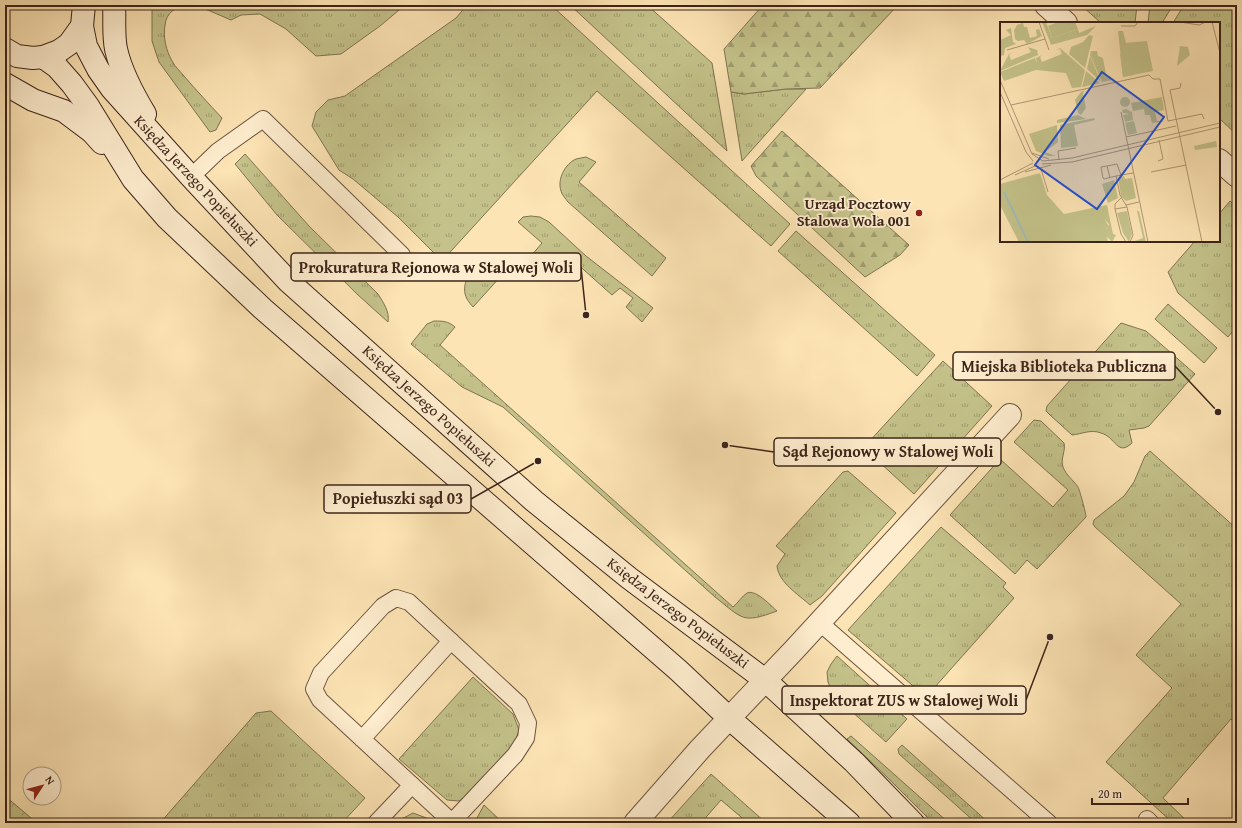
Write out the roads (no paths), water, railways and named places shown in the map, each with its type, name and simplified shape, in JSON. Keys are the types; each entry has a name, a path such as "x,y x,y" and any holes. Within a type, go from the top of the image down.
{"street":[{"path":"5,49 17,56 33,58 43,57 59,51 69,44 82,26 84,5"},
{"path":"114,5 114,32 116,48 122,70 160,143"},
{"path":"1046,5 1065,22"},
{"name":"Księdza Jerzego Popiełuszki","path":"82,26 86,46 98,69 112,89 191,177 288,280 534,501 629,578 765,680 854,762 913,823"},
{"path":"43,57 57,67 72,84 88,106 133,179"},
{"path":"5,84 33,100 64,111 92,132 167,218 263,309 678,670 729,718 849,823"},
{"path":"1220,161 1237,176"},
{"path":"635,823 700,749 1010,415"}],"lane":[{"path":"191,177 218,151 263,119 402,255"},
{"path":"396,598 409,602 451,641 519,704 528,723 526,738 515,755 453,822 320,700 314,689 321,673 383,606 396,598"},
{"path":"819,622 1048,823"},
{"path":"362,739 451,641"},
{"path":"376,823 412,785"}],"place":[{"name":"Urząd Pocztowy Stalowa Wola 001","path":"919,213"},
{"name":"Prokuratura Rejonowa w Stalowej Woli","path":"586,315"},
{"name":"Miejska Biblioteka Publiczna","path":"1218,412"},
{"name":"Sąd Rejonowy w Stalowej Woli","path":"725,445"},
{"name":"Popiełuszki sąd 03","path":"538,461"},
{"name":"Inspektorat ZUS w Stalowej Woli","path":"1050,637"}]}
